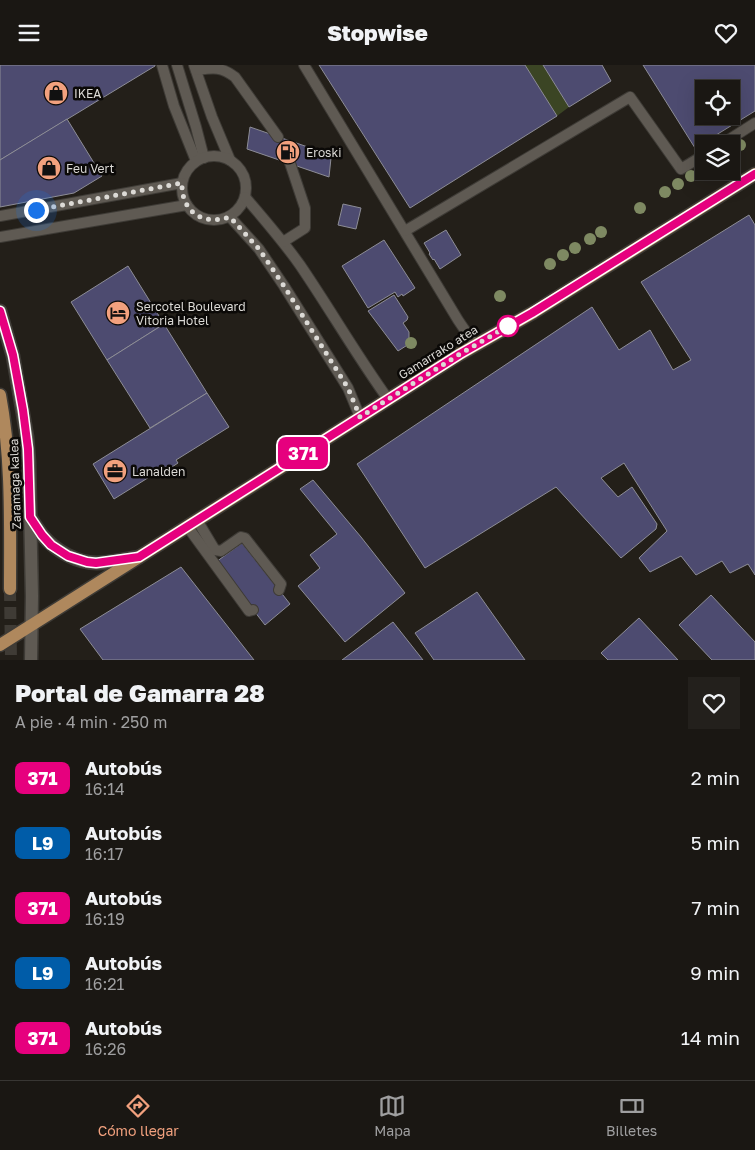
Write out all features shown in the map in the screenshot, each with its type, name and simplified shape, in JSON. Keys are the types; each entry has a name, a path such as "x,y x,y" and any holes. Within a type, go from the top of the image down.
{"main road":[{"name":"Gamarrako atea","path":"0,645 388,399 475,345 532,313 755,174"},
{"name":"Zaramaga kalea","path":"0,395 8,454 10,589"}],"street":[{"name":"Zaramaga kalea","path":"0,311 13,355 27,437 32,596 31,660"},
{"name":"Gamarrako atea","path":"30,517 51,545 68,556 96,563 139,557"}],"lane":[{"path":"162,65 174,106 200,160"},
{"path":"177,65 196,127 200,160"},
{"path":"304,65 475,345"},
{"path":"230,160 212,117 195,68 215,67 235,77 278,137"},
{"path":"404,231 630,97 681,169 695,160"},
{"path":"736,135 755,123"},
{"path":"217,156 230,160 244,176 246,186 242,205 230,217 220,220 201,218 193,213 187,205 182,191 182,183 189,167 200,160 217,156"},
{"path":"282,242 305,228 305,209 290,163"},
{"path":"0,216 182,183"},
{"path":"245,197 300,265 388,399"},
{"path":"0,237 187,205"},
{"path":"230,217 259,249 284,286 348,388 360,417"},
{"path":"192,523 215,550 221,551 241,537 245,538 280,584 279,590"},
{"path":"192,523 249,611 253,610"}],"green space":[{"path":"525,65 543,65 569,107 557,116"}],"building":[{"name":"IKEA","path":"0,65 155,65 155,66 0,160"},
{"path":"319,65 525,65 557,116 410,208"},
{"path":"543,65 602,65 611,81 569,107"},
{"path":"643,65 755,65 755,111 740,120 740,80 695,80 695,125 732,125 716,135 695,135 695,148"},
{"name":"Feu Vert","path":"67,119 102,176 74,193 0,207 0,160"},
{"name":"Eroski","path":"250,127 328,154 331,158 329,177 247,149"},
{"path":"343,204 361,208 356,229 338,225"},
{"path":"749,215 755,225 755,575 748,564 730,573 722,561 696,575 681,556 650,572 639,558 667,531 624,463 601,478 618,497 632,487 657,524 656,529 621,558 556,487 425,568 357,464 592,307 619,350 650,330 673,370 691,360 641,282"},
{"path":"446,230 461,255 440,269 429,254 424,243"},
{"path":"384,240 415,288 398,297 395,292 368,308 342,266"},
{"name":"Sercotel Boulevard Vitoria Hotel","path":"128,266 164,324 107,360 71,302"},
{"path":"394,295 408,317 403,323 409,332 409,344 398,351 368,311"},
{"path":"164,324 207,393 150,428 107,360"},
{"path":"207,393 229,427 176,460 178,463 169,469 167,466 114,499 93,464"},
{"path":"313,480 405,593 345,642 298,586 320,568 310,555 337,534 300,489"},
{"path":"242,543 290,604 265,625 216,562"},
{"path":"181,567 254,660 103,660 80,629"},
{"path":"477,592 525,660 434,660 415,633"},
{"path":"711,595 755,642 755,660 712,660 679,625"},
{"path":"639,618 678,660 608,660 601,653"},
{"path":"393,622 423,660 342,660"}],"tunnel":[{"path":"10,589 11,660"}],"bus line":[{"name":"371","path":"0,311 13,355 27,437 30,517 51,545 68,556 96,563 139,557 460,354 532,313 755,174"}],"place":[{"name":"IKEA","path":"56,93"},
{"name":"Eroski","path":"288,152"},
{"name":"Feu Vert","path":"49,168"},
{"name":"Sercotel Boulevard Vitoria Hotel","path":"118,313"},
{"name":"Lanalden","path":"115,471"}],"route":[{"path":"36,210 182,183 184,199 193,213 201,218 211,220 230,217 259,249 348,388 360,417 508,326"}]}
